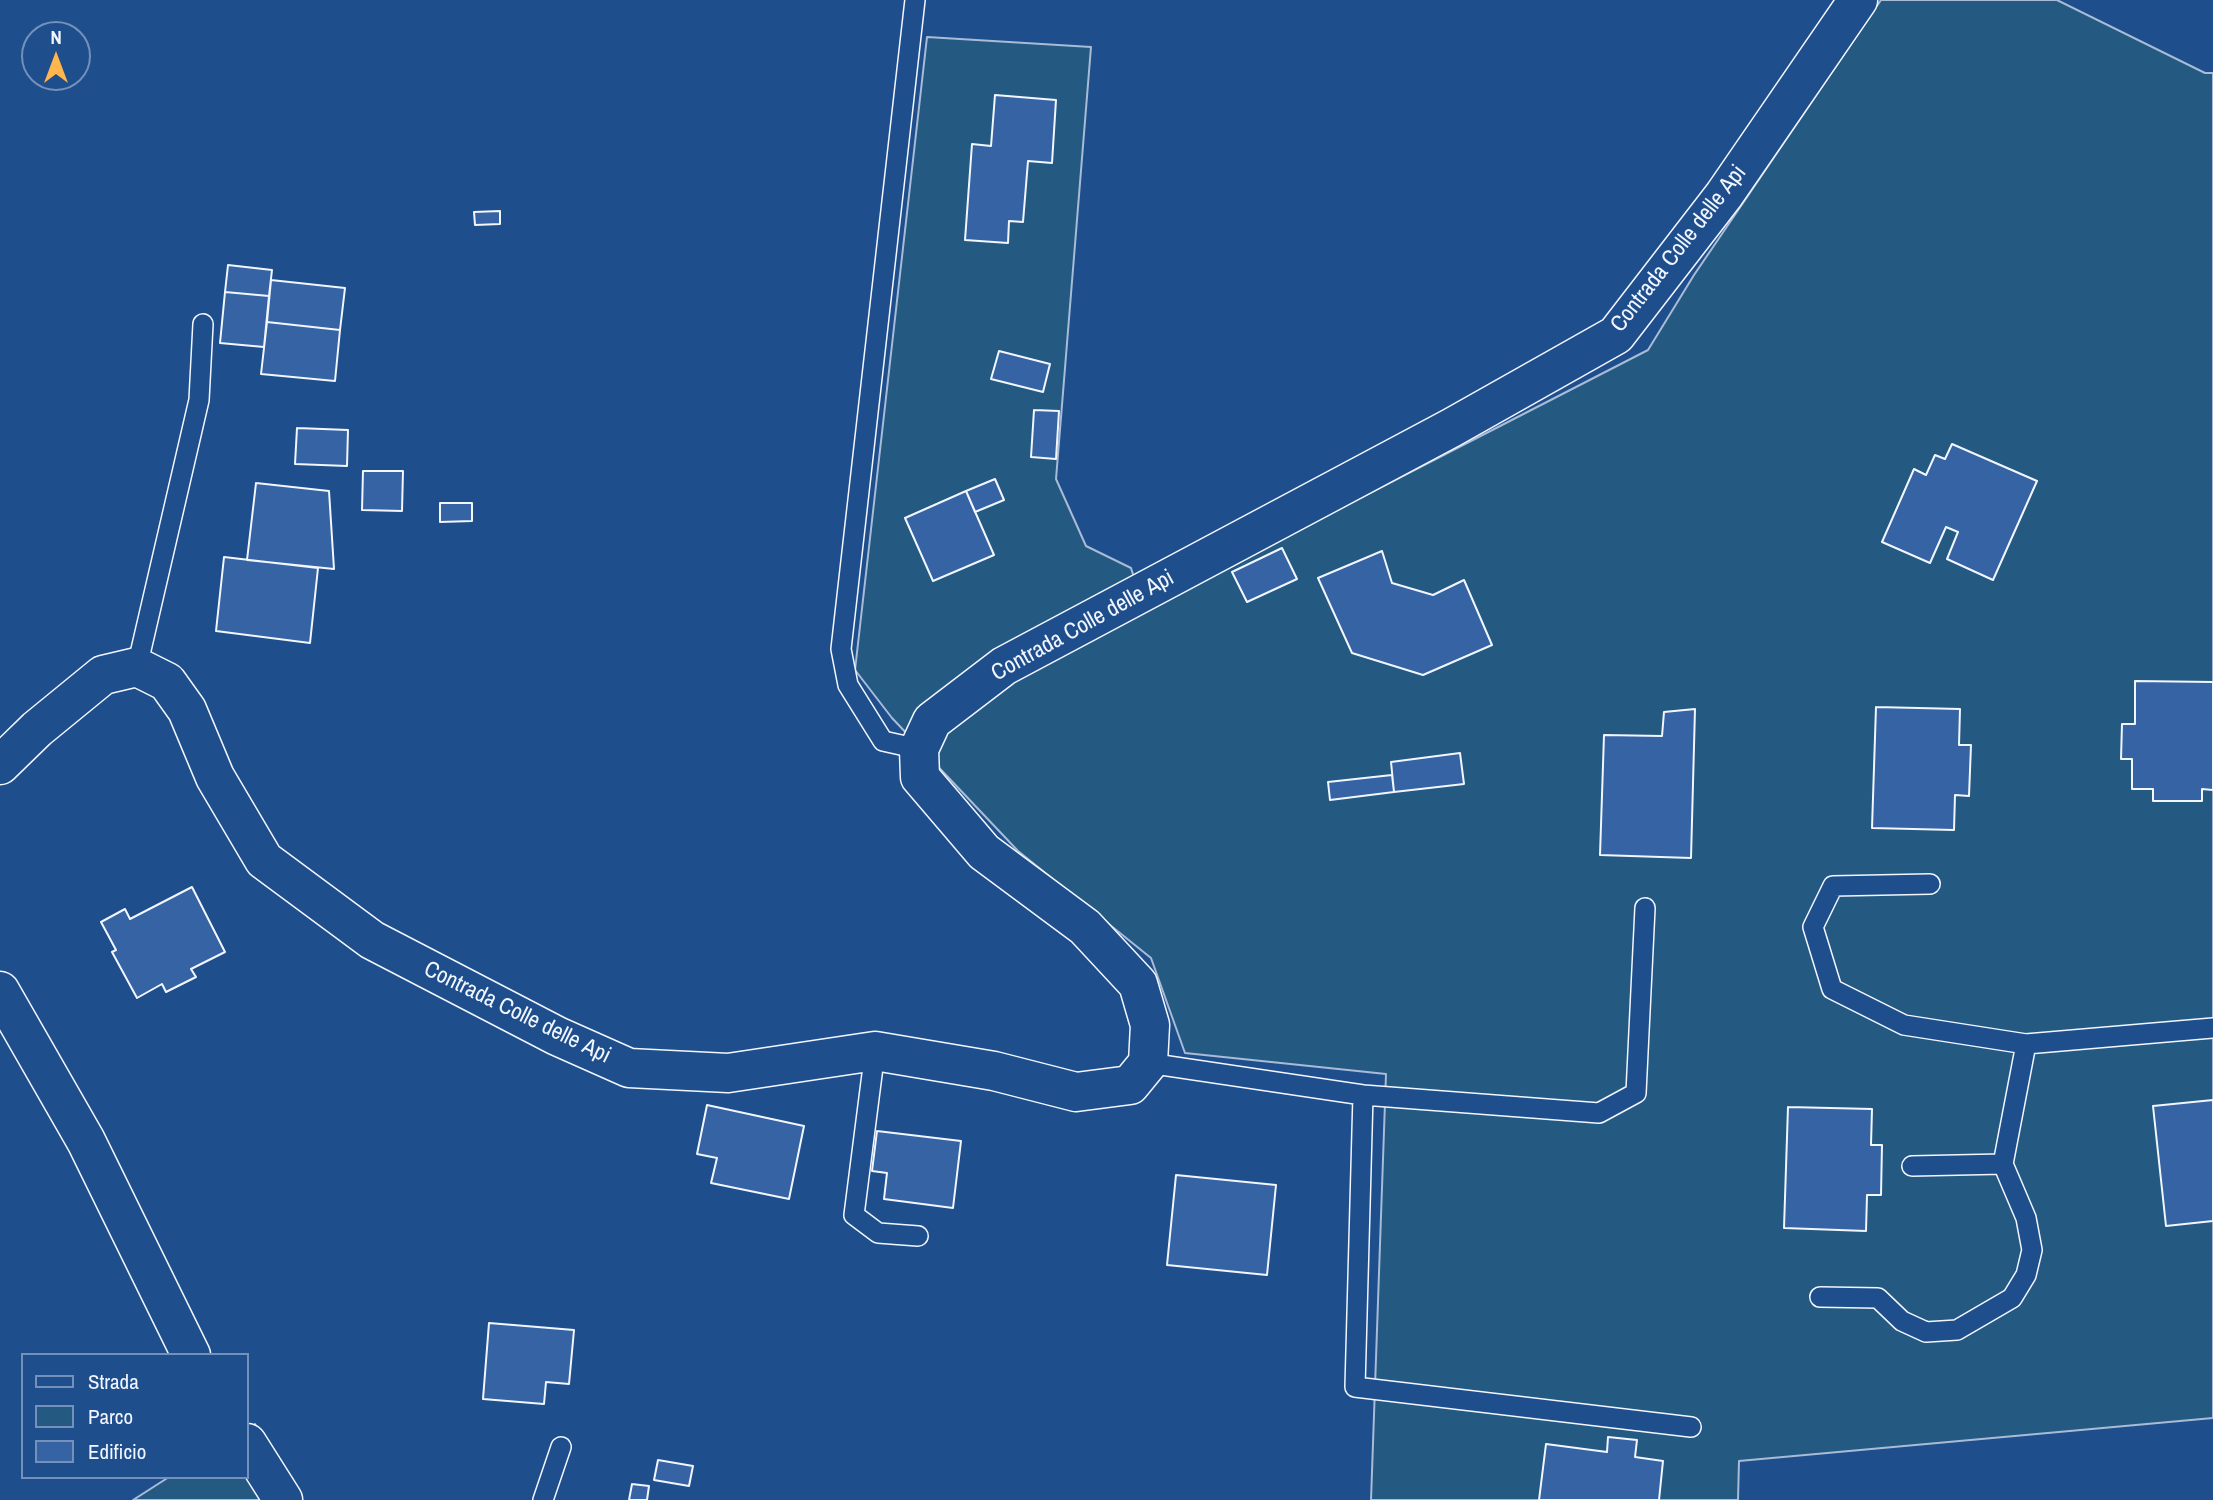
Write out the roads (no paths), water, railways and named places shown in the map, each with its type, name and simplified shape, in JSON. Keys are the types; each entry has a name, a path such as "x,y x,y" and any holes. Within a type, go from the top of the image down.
{"street":[{"name":"Contrada Colle delle Api","path":"919,749 932,721 1004,666 1451,428 1616,335 1724,194 1858,0"},
{"name":"Contrada Colle delle Api","path":"137,667 167,682 187,710 215,777 264,860 372,940 557,1036 629,1068 728,1073 875,1051 994,1070 1076,1092 1130,1085 1149,1063"},
{"path":"0,765 37,729 103,675 137,667"},
{"path":"919,749 920,777 984,852 1085,928 1138,984 1150,1024 1149,1063"},
{"path":"0,991 86,1141 190,1353"},
{"path":"248,1445 283,1500"}],"lane":[{"path":"915,0 841,649 848,685 883,741 919,749"},
{"path":"137,667 199,400 203,324"},
{"path":"1930,884 1833,886 1813,928 1832,989 1903,1025 2026,1044 2213,1028"},
{"path":"1149,1063 1363,1095 1599,1113 1636,1093 1645,908"},
{"path":"1819,1297 1878,1298 1902,1321 1926,1332 1957,1330 2011,1298 2026,1275 2032,1250 2026,1218 2003,1164 2026,1044"},
{"path":"875,1051 854,1215 878,1233 918,1236"},
{"path":"1363,1095 1355,1387 1691,1427"},
{"path":"1912,1166 2003,1164"},
{"path":"543,1500 561,1447"}]}
